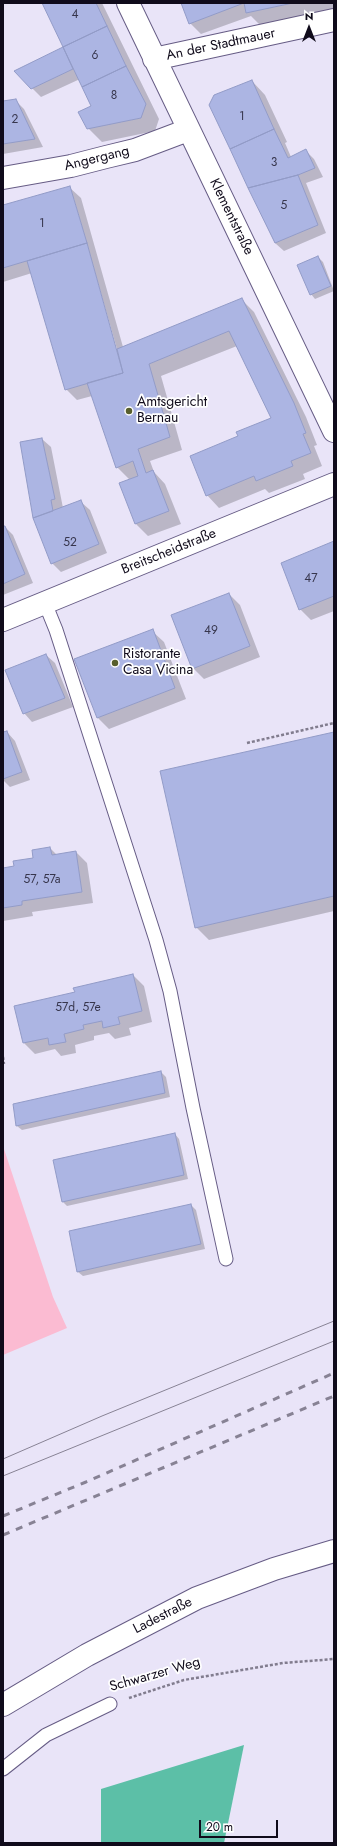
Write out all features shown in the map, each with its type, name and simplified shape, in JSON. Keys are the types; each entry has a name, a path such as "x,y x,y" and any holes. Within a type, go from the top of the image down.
{"street":[{"name":"Klementstraße","path":"128,3 334,431"},
{"name":"An der Stadtmauer","path":"154,59 334,20"},
{"name":"Angergang","path":"3,178 71,166 135,150 188,130"},
{"name":"Breitscheidstraße","path":"3,620 334,484"},
{"name":"Ladestraße","path":"3,1705 87,1654 197,1598 274,1569 334,1551"}],"lane":[{"path":"45,603 56,630 156,940 170,992 192,1108 226,1259"},
{"name":"Schwarzer Weg","path":"3,1769 46,1735 110,1704"}],"path":[{"path":"247,743 334,723"},
{"path":"3,1057 4,1064"},
{"name":"Schwarzer Weg","path":"110,1704 184,1680 283,1663 334,1659"}],"shaded area":[{"path":"3,1146 53,1297 67,1328 3,1355"},
{"path":"244,1745 224,1843 101,1843 101,1789"}],"building":[{"path":"42,3 96,3 107,26 63,47"},
{"path":"181,3 244,3 189,24"},
{"path":"244,3 293,3 246,13"},
{"path":"107,26 126,66 82,87 63,47"},
{"path":"63,47 73,69 31,89 14,71"},
{"path":"126,66 146,104 141,118 87,129 78,112 91,106 82,87"},
{"path":"252,80 274,129 230,149 209,105 214,95"},
{"path":"16,99 35,139 3,144 3,101"},
{"path":"274,129 288,158 306,149 315,168 298,175 248,188 230,149"},
{"path":"298,175 318,225 275,243 248,188"},
{"path":"70,186 87,243 3,268 3,205"},
{"path":"87,243 123,373 65,390 27,261"},
{"path":"318,256 331,286 310,295 297,265"},
{"name":"Amtsgericht Bernau","path":"242,298 294,403 306,433 303,434 311,453 291,461 293,466 256,481 254,476 206,496 190,456 238,436 236,432 271,418 229,331 149,364 170,437 138,449 146,473 153,470 169,511 135,524 119,483 138,476 133,461 116,468 87,383 123,373 117,349"},
{"path":"42,438 55,499 51,500 53,511 33,518 20,442"},
{"path":"81,500 99,544 51,564 33,518"},
{"path":"3,526 5,526 25,574 3,584"},
{"path":"334,541 334,596 299,610 281,563"},
{"path":"229,593 250,646 192,669 171,615"},
{"path":"153,629 175,688 97,718 74,659"},
{"path":"46,654 65,698 23,714 5,670"},
{"path":"7,731 22,772 3,779 3,732"},
{"path":"334,732 334,896 195,928 160,771"},
{"path":"50,847 52,855 76,851 82,892 22,901 22,905 3,908 3,868 14,866 13,861 33,858 32,850"},
{"path":"133,974 142,1011 118,1017 120,1024 103,1028 102,1021 83,1025 84,1029 64,1034 66,1042 49,1045 48,1038 23,1043 14,1006 75,992 73,988"},
{"path":"161,1071 165,1093 16,1126 13,1104"},
{"path":"175,1133 184,1175 62,1202 53,1160"},
{"path":"191,1204 201,1244 77,1272 69,1231"}],"tram line":[{"path":"3,1459 102,1416 334,1321"},
{"path":"3,1476 334,1341"}],"railway":[{"path":"3,1516 86,1482 334,1373"},
{"path":"3,1535 334,1396"}],"place":[{"name":"Amtsgericht Bernau","path":"129,411"},
{"name":"Ristorante Casa Vicina","path":"115,663"}]}
